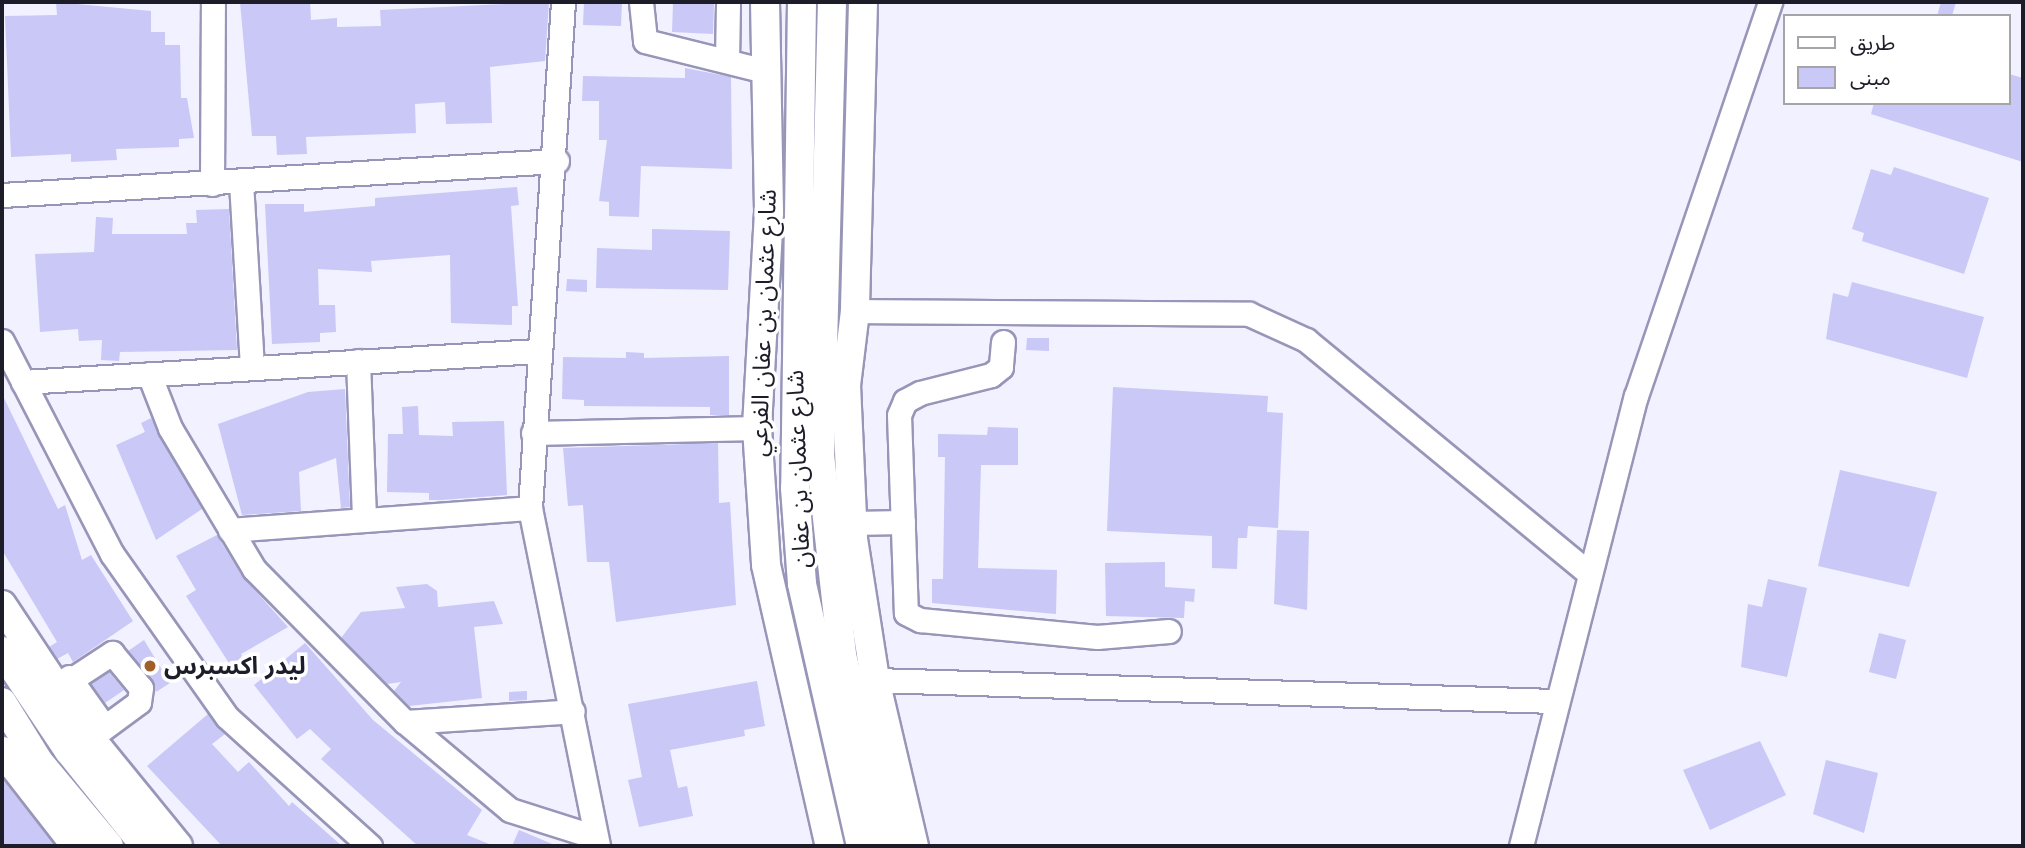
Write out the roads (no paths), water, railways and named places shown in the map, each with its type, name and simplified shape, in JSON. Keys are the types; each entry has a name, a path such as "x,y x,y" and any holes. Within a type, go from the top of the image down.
{"main road":[{"name":"شارع عثمان بن عفان الفرعي","path":"765,2 769,212 757,428 766,565 830,846"},
{"name":"شارع عثمان بن عفان","path":"802,2 795,488 802,584 861,846"},
{"name":"شارع عثمان بن عفان","path":"832,2 820,455 842,655 888,846"},
{"path":"863,2 855,311 846,385 852,523 876,680 914,846"},
{"path":"2,605 63,683 178,846"},
{"path":"2,651 69,751 145,846"},
{"path":"2,702 39,762 108,846"},
{"path":"2,751 76,846"}],"street":[{"path":"212,184 213,2"},
{"path":"563,2 557,161 537,351 530,508 573,711 596,842"},
{"path":"641,2 645,41 765,71"},
{"path":"727,61 728,2"},
{"path":"1521,846 1587,572 1636,396 1770,2"},
{"path":"2,195 557,161"},
{"path":"241,182 252,368"},
{"path":"855,311 1249,314 1306,340 1587,572"},
{"path":"2,341 112,554 227,717 370,846"},
{"path":"1003,342 1001,367 991,375 905,401 899,415 903,596 910,617 1097,636 1169,631"},
{"path":"23,382 537,351"},
{"path":"358,361 364,520"},
{"path":"149,374 170,428 254,569 405,723 510,810 596,842"},
{"path":"534,433 757,428"},
{"path":"230,530 530,508"},
{"path":"852,523 903,522"},
{"path":"63,683 104,654 119,656 142,695 97,732"},
{"path":"876,680 1555,701"},
{"path":"405,723 573,711"}],"place":[{"name":"ليدر اكسبرس","path":"150,666"}]}
